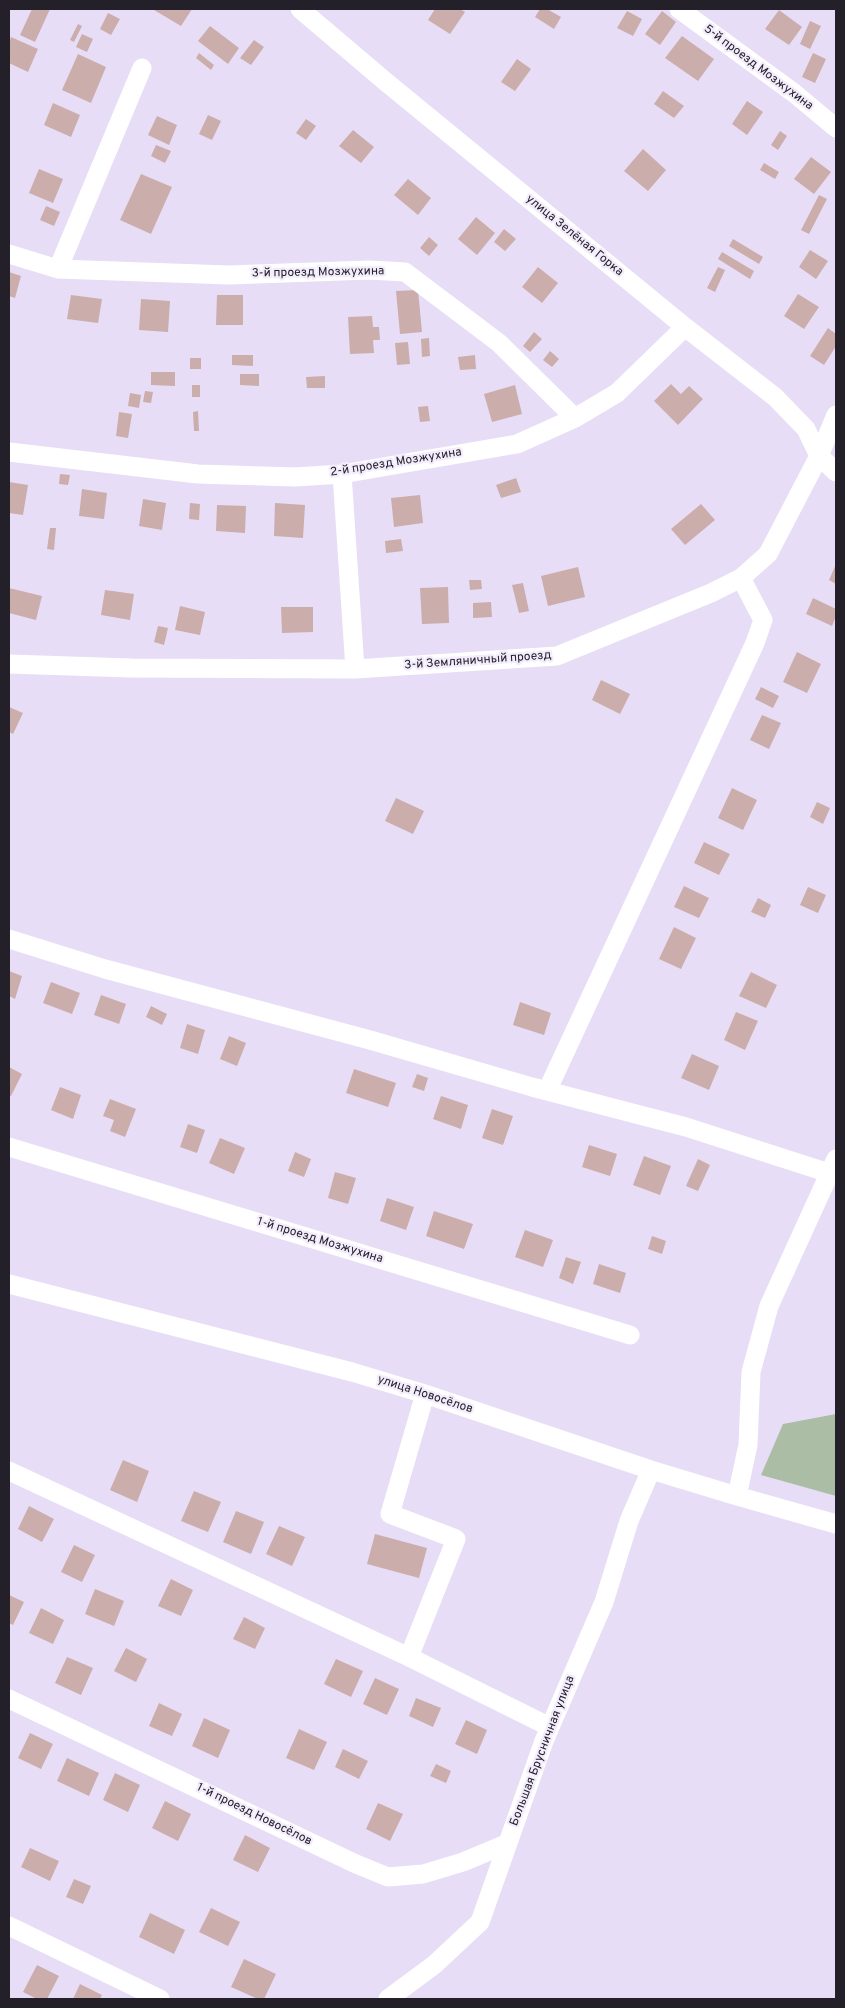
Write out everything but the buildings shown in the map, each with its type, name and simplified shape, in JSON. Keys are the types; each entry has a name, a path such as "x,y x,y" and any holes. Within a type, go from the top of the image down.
{"street":[{"name":"улица Зелёная Горка","path":"300,9 386,82 685,327 775,396 806,429 819,456 836,472"},
{"name":"5-й проезд Мозжухина","path":"679,9 794,93 836,128"},
{"path":"58,268 142,68"},
{"name":"3-й проезд Мозжухина","path":"9,254 58,268 229,275 369,270 405,272 499,343 575,418"},
{"name":"2-й проезд Мозжухина","path":"9,452 198,474 294,477 342,474 517,444 575,418 617,394 685,327"},
{"name":"3-й Земляничный проезд","path":"9,664 131,668 355,670 557,656 711,593 741,578 768,554 819,456 836,415"},
{"path":"342,474 355,670"},
{"path":"547,1091 755,643 763,620 741,578"},
{"path":"9,939 105,969 245,1005 547,1091 832,1166 769,1306 751,1372 748,1445 737,1496"},
{"name":"1-й проезд Мозжухина","path":"9,1147 630,1335"},
{"name":"улица Новосёлов","path":"9,1284 352,1372 425,1394 651,1470 836,1524"},
{"path":"409,1657 456,1539 390,1514 425,1394"},
{"name":"Большая Брусничная улица","path":"388,1999 434,1965 480,1922 506,1844 550,1727 604,1602 629,1521 651,1470"},
{"path":"9,1471 409,1657 550,1727"},
{"name":"1-й проезд Новосёлов","path":"9,1699 388,1878 423,1874 463,1862 506,1844"},
{"path":"9,1926 160,1999"}],"green space":[{"path":"836,1414 836,1496 761,1475 783,1424"}]}
